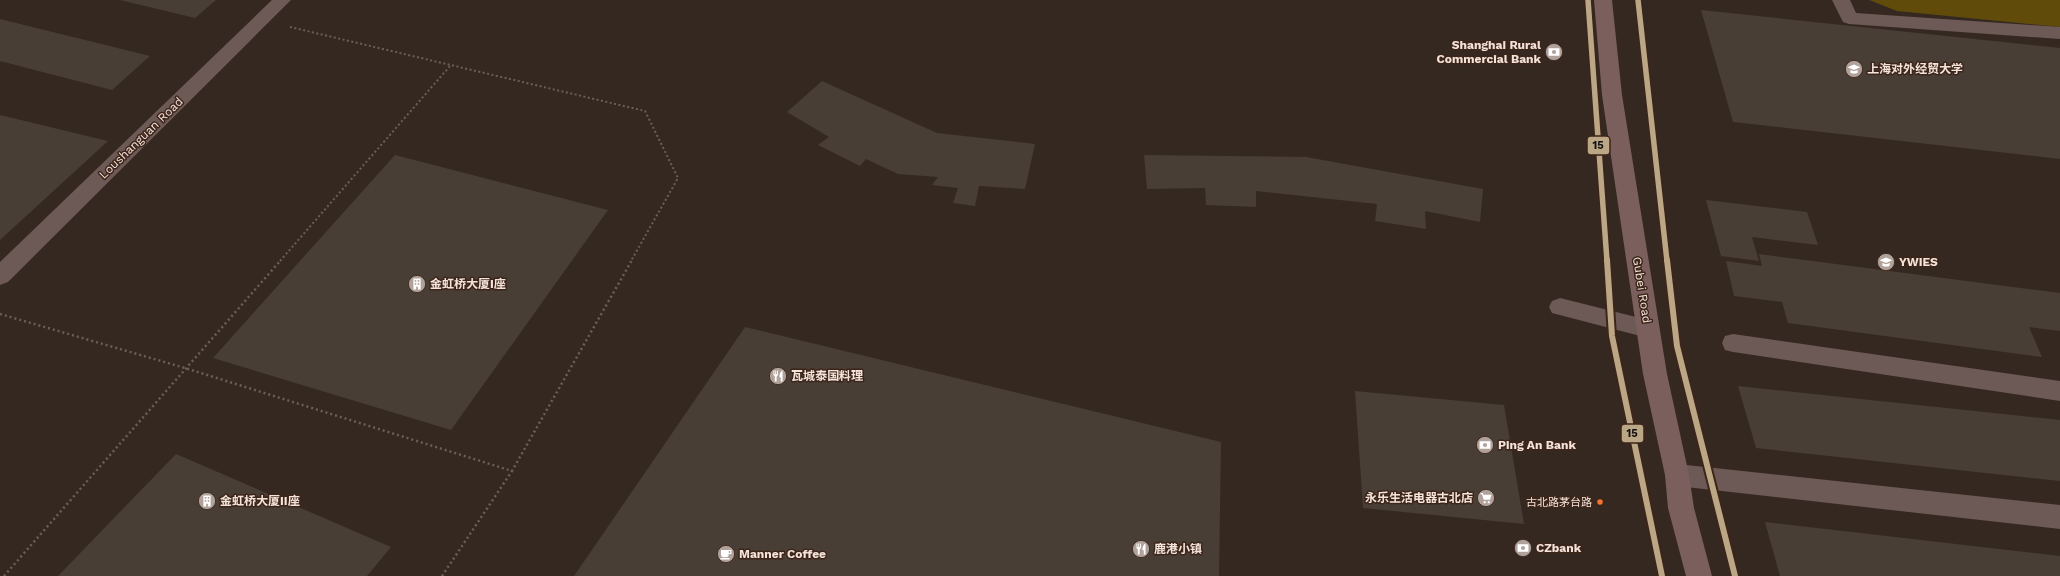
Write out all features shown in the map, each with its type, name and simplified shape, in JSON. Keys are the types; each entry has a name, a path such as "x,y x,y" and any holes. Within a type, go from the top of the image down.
{"main road":[{"name":"Gubei Road","path":"1603,0 1612,95 1655,374 1677,475 1681,508 1699,576"}],"street":[{"name":"Loushanguan Road","path":"0,276 282,0"},
{"path":"1841,0 1849,18 2060,32"},
{"path":"1560,307 1648,329"},
{"path":"1733,343 2060,392"},
{"path":"1677,475 2060,517"}],"path":[{"path":"261,20 645,111 678,178 512,471 442,576"},
{"path":"4,576 450,66"},
{"path":"0,314 185,368 512,471"}],"shaded area":[{"path":"1869,0 2060,0 2060,27 1897,11"}],"building":[{"path":"120,0 216,0 195,18"},
{"path":"1701,10 2060,48 2060,159 1733,122"},
{"path":"0,19 150,56 112,90 0,61"},
{"path":"822,81 937,133 1035,144 1025,189 979,186 975,206 953,203 958,188 932,185 938,177 898,174 866,159 860,166 818,145 829,137 787,112"},
{"path":"0,115 108,141 0,240"},
{"name":"金虹桥大厦I座","path":"395,155 608,210 451,430 213,358"},
{"path":"1144,155 1306,157 1483,189 1480,222 1425,211 1426,229 1375,221 1377,204 1256,191 1256,207 1206,205 1205,188 1147,189"},
{"path":"1706,200 1807,212 1818,245 1752,237 1759,261 1721,256"},
{"path":"1759,254 2060,293 2060,331 2029,327 2042,357 1788,323 1782,302 1734,296 1726,261 1762,266"},
{"path":"745,327 1221,442 1219,576 574,576"},
{"path":"1738,386 2060,420 2060,481 1756,448"},
{"path":"1355,391 1504,405 1524,524 1363,508"},
{"name":"金虹桥大厦II座","path":"176,454 391,547 367,576 58,576"},
{"path":"1765,522 2060,556 2060,576 1780,576"}],"transit line":[{"name":"15","path":"1588,0 1612,336 1662,576"},
{"name":"15","path":"1638,0 1677,346 1735,576"}],"place":[{"name":"Shanghai Rural Commercial Bank","path":"1554,52"},
{"name":"上海对外经贸大学","path":"1854,69"},
{"name":"YWIES","path":"1886,262"},
{"name":"金虹桥大厦I座","path":"417,284"},
{"name":"瓦城泰国料理","path":"778,376"},
{"name":"Ping An Bank","path":"1485,445"},
{"name":"永乐生活电器古北店","path":"1486,498"},
{"name":"金虹桥大厦II座","path":"207,501"},
{"name":"古北路茅台路","path":"1600,502"},
{"name":"CZbank","path":"1523,548"},
{"name":"鹿港小镇","path":"1141,549"},
{"name":"Manner Coffee","path":"726,554"}]}
